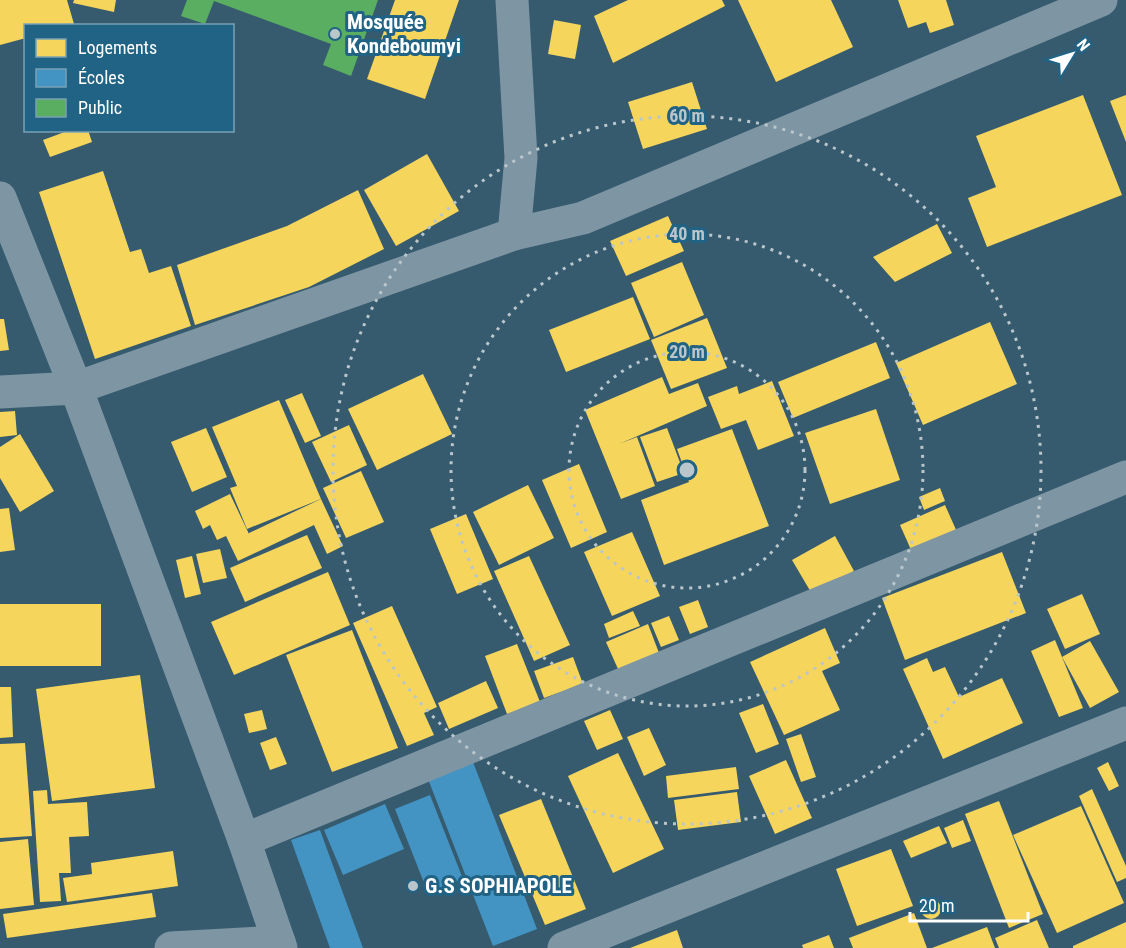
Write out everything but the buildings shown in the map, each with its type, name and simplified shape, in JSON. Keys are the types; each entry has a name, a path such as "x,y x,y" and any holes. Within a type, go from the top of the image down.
{"street":[{"path":"512,0 521,158 514,234"},
{"path":"0,392 76,388 514,234 583,218 1101,0"},
{"path":"0,198 76,388 244,840 280,945 171,948"},
{"path":"244,840 1126,477"},
{"path":"564,948 1126,723"}],"place":[{"name":"Mosquée Kondeboumyi","path":"335,34"},
{"name":"G.S SOPHIAPOLE","path":"413,886"}]}
